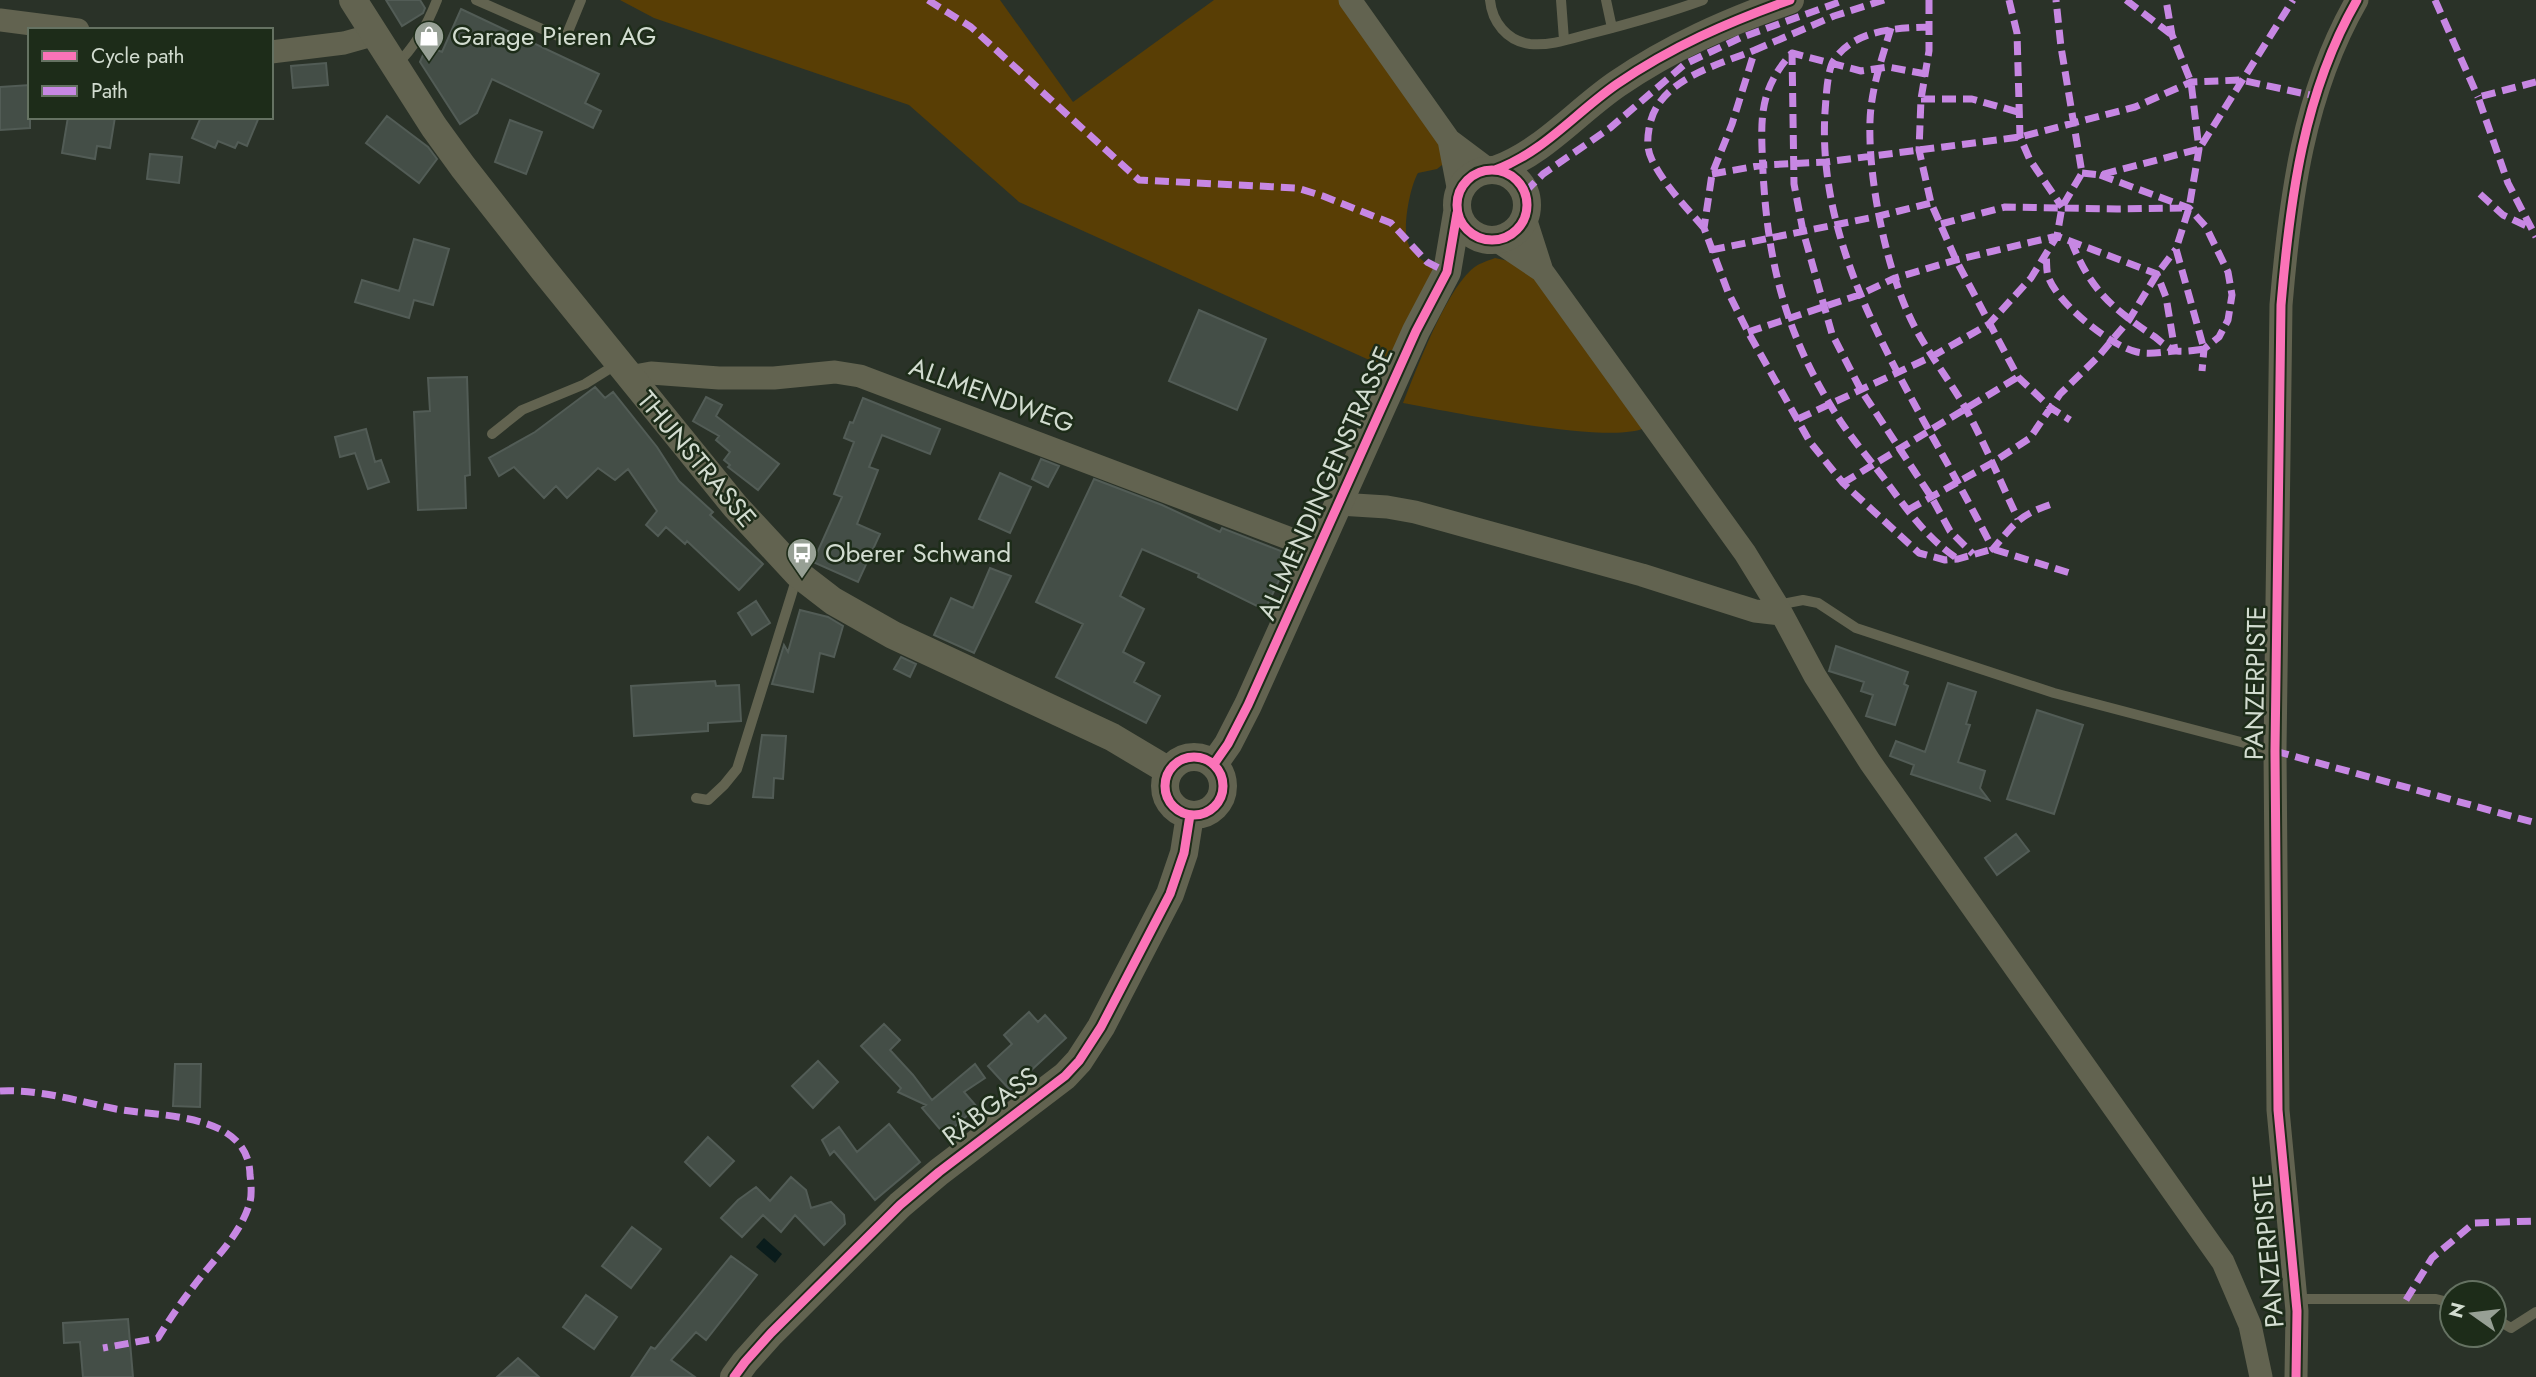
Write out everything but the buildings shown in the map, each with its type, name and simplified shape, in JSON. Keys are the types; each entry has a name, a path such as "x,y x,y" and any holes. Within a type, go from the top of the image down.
{"street":[{"name":"THUNSTRASSE","path":"353,0 463,167 624,370 759,533 798,574 833,601 893,635 1112,737 1169,771"},
{"path":"1350,0 1449,140 1492,170 1512,177 1525,205 1542,271 1745,553 1848,730 2223,1262 2250,1325 2261,1377"},
{"path":"1458,202 1471,177 1543,146 1596,100 1662,55 1714,29 1790,0"},
{"name":"PANZERPISTE","path":"2296,1377 2296,1299 2282,1176 2278,1110 2275,751 2281,305 2297,164 2315,96 2342,26 2357,0"},
{"path":"0,20 62,28"},
{"path":"273,52 344,43 376,34"},
{"path":"1449,140 1463,225 1470,233 1491,240 1542,271"},
{"path":"1491,240 1514,232 1525,205 1531,169 1543,146"},
{"name":"ALLMENDINGENSTRASSE","path":"1214,764 1237,728 1320,550 1416,331 1447,272 1458,202"},
{"name":"ALLMENDINGENSTRASSE","path":"1447,272 1491,240"},
{"name":"ALLMENDWEG","path":"624,370 719,378 774,378 835,372 860,376 1320,550"},
{"path":"1339,504 1415,512 1663,582 1755,611 1779,609"},
{"path":"1194,756 1214,764 1223,779 1221,797 1209,811 1190,815 1181,812 1168,798 1166,780 1169,771 1184,758 1194,756"},
{"name":"RÄBGASS","path":"734,1377 771,1334 900,1205 1065,1076 1079,1061 1101,1027 1170,894 1184,853 1190,815"}],"lane":[{"path":"395,66 408,54 431,17 437,0"},
{"path":"475,0 565,39 581,0"},
{"path":"1490,0 1492,13 1500,28 1513,38 1529,44 1564,40 1612,29 1703,0"},
{"path":"1561,0 1564,40"},
{"path":"1606,0 1612,29"},
{"path":"492,434 522,410 624,370"},
{"path":"696,799 708,800 737,769 798,574"},
{"path":"1779,609 1798,600 1818,603 1856,628 2054,693 2275,751"},
{"path":"2296,1299 2438,1300"},
{"path":"2508,1326 2511,1328 2536,1312"}],"shaded area":[{"path":"620,0 1000,0 1073,102 1214,0 1339,0 1443,150 1442,165 1437,169 1418,173 1412,187 1406,218 1406,237 1410,247 1436,271 1387,368 1019,202 909,105 654,18"},
{"path":"1495,258 1513,262 1534,277 1644,428 1626,432 1565,430 1403,403 1432,333 1451,296 1473,268"},
{"path":"764,1238 782,1254 775,1263 756,1247"}],"marked path":[{"path":"928,0 971,27 1139,180 1297,188 1391,223 1427,262 1447,272"},
{"path":"1525,192 1543,174 1610,128 1685,64 1740,38 1845,0"},
{"path":"1884,0 1834,16 1755,50 1732,124 1712,174 1704,228 1728,292 1748,332 1810,442 1843,483 1919,553 1945,560 1993,549 2073,574"},
{"path":"1929,0 1929,51 1921,99 1919,150 1931,203 1956,260 2018,377 2051,408 2070,420"},
{"path":"2009,0 2017,33 2020,137 2030,160 2062,207"},
{"path":"1798,419 1933,356 1989,324 2031,278 2057,236 2062,207 2082,173 2056,0"},
{"path":"2126,0 2172,35"},
{"path":"2071,241 2095,286 2127,317 2174,350 2204,349 2176,249 2189,208 2199,149 2191,82 2172,35 2166,0"},
{"path":"2082,173 2100,175 2199,149 2293,0"},
{"path":"2435,0 2478,97"},
{"path":"1930,27 1904,28 1865,36 1853,42 1834,60 1827,85 1825,155 1840,237 1854,277 1888,353 1993,549 2018,521 2052,504"},
{"path":"1891,28 1875,85 1870,121 1875,193 1885,245 1914,326 1966,409 2018,519"},
{"path":"1704,228 1657,170 1648,149 1649,129 1654,112 1663,98 1675,87 1706,69 1755,50"},
{"path":"1792,51 1794,184 1803,231 1832,334 1861,390 1932,498 1950,531 1973,554"},
{"path":"1926,74 1888,67 1861,71 1792,53 1772,81 1767,94 1762,122 1763,172 1776,272 1794,333 1807,362 1841,422 1908,511 1936,542 1958,559"},
{"path":"1712,174 1763,165 1826,162 2020,137 2135,107 2191,82 2241,80 2315,96"},
{"path":"2536,82 2478,97 2508,183 2536,237"},
{"path":"1921,99 1972,99 2018,112"},
{"path":"2100,175 2189,208 2206,227 2228,272 2232,295 2228,320 2219,337 2204,349 2202,371"},
{"path":"2480,194 2503,215 2531,228"},
{"path":"1711,250 1931,203"},
{"path":"1941,224 2005,207 2182,208"},
{"path":"1748,332 1859,295 1895,278 1956,260 2057,236 2157,274 2166,297 2175,351 2137,352 2113,341 2085,322 2053,286 2047,273 2046,254"},
{"path":"1908,510 1992,463 2030,438 2060,394 2098,357 2129,320 2176,249"},
{"path":"1843,483 2018,377"},
{"path":"2275,751 2536,823"},
{"path":"0,1091 43,1094 116,1109 199,1121 235,1139 246,1154 251,1199 231,1240 158,1338 103,1348"},
{"path":"2406,1300 2432,1258 2474,1223 2536,1221"}],"cycle path":[{"path":"1495,170 1544,143 1602,95 1658,58 1722,26 1790,0"},
{"path":"2296,1377 2297,1311 2278,1110 2275,751 2281,305 2289,226 2302,148 2324,72 2357,0"},
{"path":"1492,170 1517,180 1527,205 1517,230 1492,240 1467,230 1457,205 1467,180 1492,170"},
{"path":"1214,764 1228,744 1248,705 1416,331 1447,272 1457,213"},
{"path":"1188,757 1200,757 1215,765 1223,780 1223,786 1223,792 1215,807 1200,815 1188,815 1173,807 1165,792 1165,780 1173,765 1188,757"},
{"path":"734,1377 771,1333 900,1205 1065,1076 1079,1061 1101,1027 1170,894 1184,853 1190,815"}],"place":[{"name":"Garage Pieren AG","path":"429,63"},
{"name":"Oberer Schwand","path":"802,580"}]}
